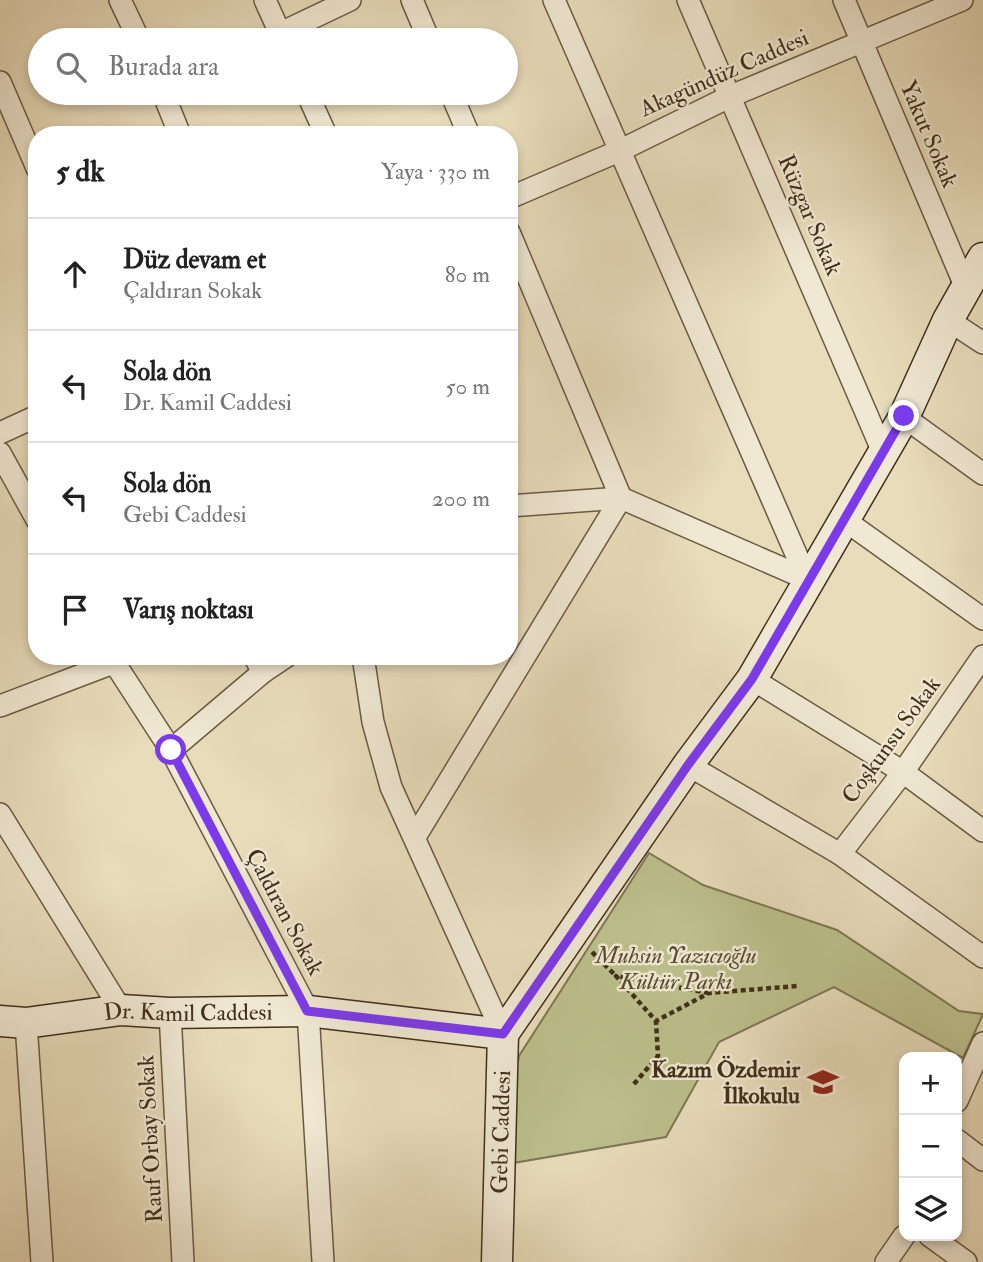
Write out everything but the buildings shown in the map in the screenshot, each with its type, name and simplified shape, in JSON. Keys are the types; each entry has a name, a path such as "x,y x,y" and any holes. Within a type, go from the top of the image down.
{"main road":[{"path":"503,1034 688,765 752,679 807,579 904,416 948,320 983,258"},
{"name":"Dr. Kamil Caddesi","path":"13,1022 121,1010 170,1013 307,1011 503,1034"},
{"name":"Gebi Caddesi","path":"498,1262 503,1034"}],"street":[{"path":"120,0 133,28"},
{"path":"265,0 274,28"},
{"path":"296,28 351,0"},
{"path":"412,0 424,28"},
{"path":"554,0 807,579"},
{"name":"Rüzgar Sokak","path":"688,0 883,452"},
{"name":"Yakut Sokak","path":"844,0 966,288"},
{"name":"Akagündüz Caddesi","path":"518,194 620,151 731,96 962,0"},
{"path":"0,82 28,147"},
{"path":"168,105 176,126"},
{"path":"312,105 322,126"},
{"path":"456,105 464,126"},
{"path":"518,253 621,498"},
{"path":"948,320 983,343"},
{"path":"904,416 983,474"},
{"path":"0,433 28,420"},
{"path":"0,453 28,504"},
{"path":"518,505 621,498 807,579"},
{"path":"415,837 621,498"},
{"path":"843,519 983,619"},
{"name":"Coşkunsu Sokak","path":"840,854 903,772 983,656"},
{"path":"0,706 100,665"},
{"name":"Çaldıran Sokak","path":"115,665 171,750 307,1011 323,1262"},
{"path":"171,750 257,665"},
{"path":"364,665 373,722 391,787 503,1034"},
{"path":"752,679 903,772 983,831"},
{"path":"688,765 840,854 983,957"},
{"path":"0,814 121,1010"},
{"name":"Rauf Orbay Sokak","path":"170,1013 183,1262"},
{"path":"13,1022 42,1262"},
{"path":"962,1090 983,1043"},
{"path":"962,1144 983,1160"},
{"path":"886,1262 901,1241"},
{"path":"937,1241 966,1262"}],"path":[{"path":"572,934 616,976 656,1021 658,1056 634,1084"},
{"path":"616,976 709,993 798,986"},
{"path":"656,1021 709,993"}],"green space":[{"name":"Muhsin Yazıcıoğlu Kültür Parkı","path":"649,853 703,885 837,930 959,1011 983,1014 963,1058 962,1052 952,1052 834,987 719,1042 666,1137 513,1163 509,1106 519,1056"}],"place":[{"name":"Kazım Özdemir İlkokulu","path":"823,1082"}],"route":[{"path":"171,750 307,1011 503,1034 688,765 752,679 807,579 904,416"}]}
